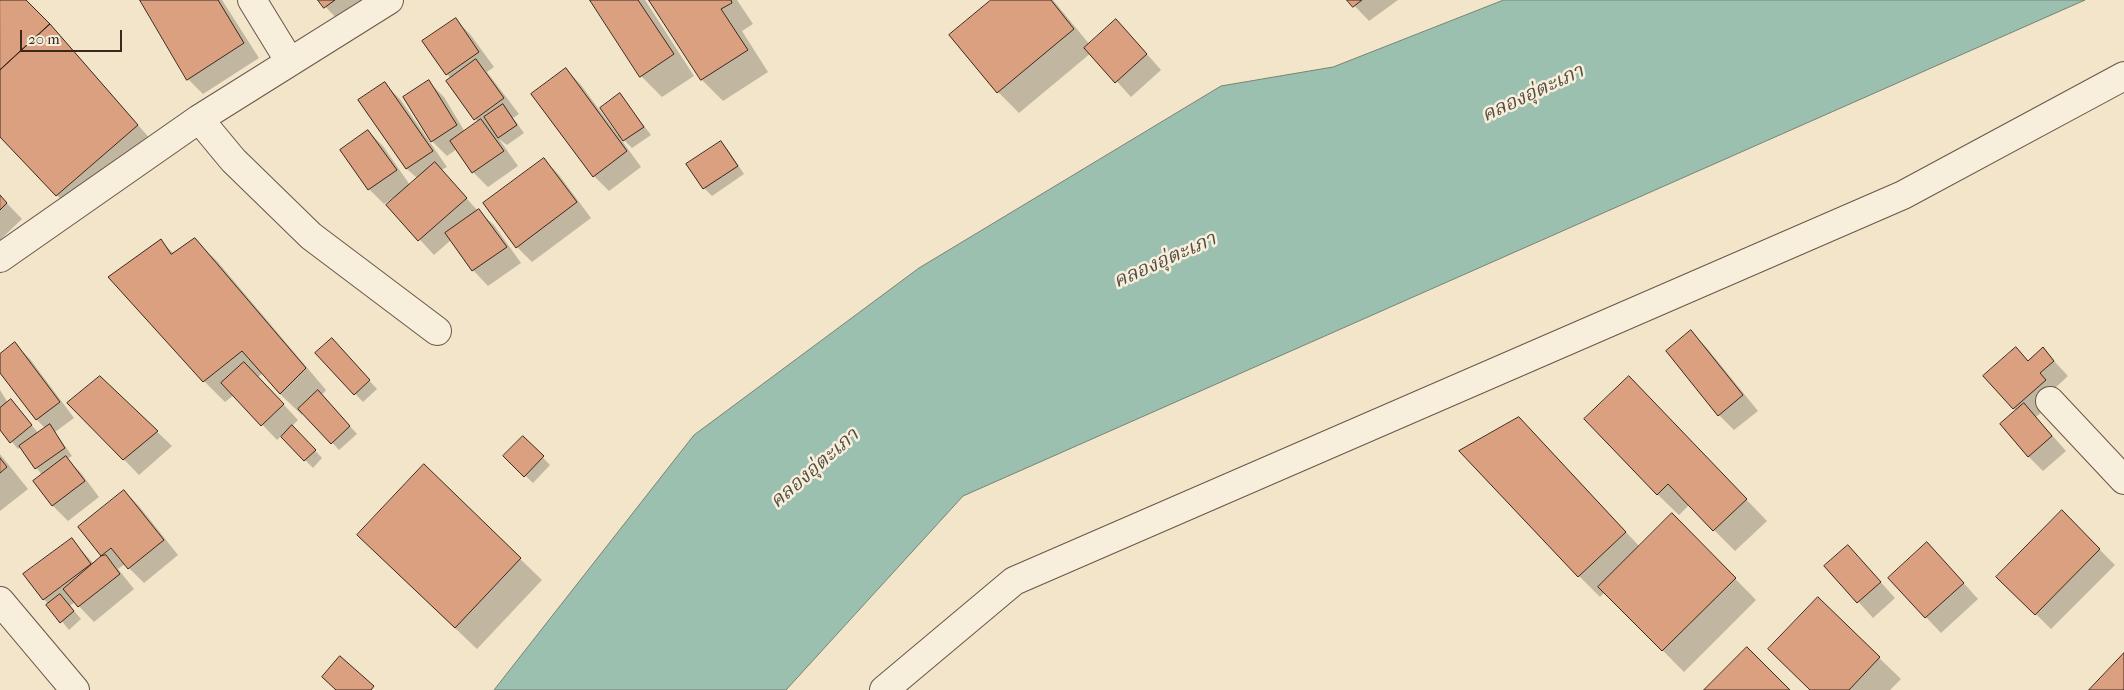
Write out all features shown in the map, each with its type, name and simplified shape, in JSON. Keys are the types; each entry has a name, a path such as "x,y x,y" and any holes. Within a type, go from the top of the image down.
{"street":[{"path":"252,0 290,62"},
{"path":"0,258 199,119 390,0"},
{"path":"884,690 1014,581 1902,195 2124,76"},
{"path":"199,119 233,160 311,236 437,331"},
{"path":"2050,402 2124,480"},
{"path":"0,601 75,690"}],"water":[{"name":"คลองอุ่ตะเภา","path":"1504,0 2085,0 963,496 786,690 494,690 694,435 919,268 1221,86 1333,67"}],"building":[{"path":"0,0 26,0 50,24 0,70"},
{"path":"140,0 218,0 244,43 187,80"},
{"path":"318,0 335,0 324,8"},
{"path":"590,0 638,0 674,54 640,77"},
{"path":"649,0 731,0 732,3 721,9 748,50 701,80"},
{"path":"991,0 1051,0 1074,29 997,93 949,35"},
{"path":"1347,0 1362,0 1353,7"},
{"path":"456,18 479,52 446,75 422,41"},
{"path":"1116,19 1147,54 1115,83 1084,48"},
{"path":"50,24 138,125 56,196 0,137 0,70"},
{"path":"476,59 504,98 474,120 446,81"},
{"path":"566,68 627,151 593,177 531,94"},
{"path":"429,80 457,125 431,142 403,97"},
{"path":"385,82 433,151 406,169 358,100"},
{"path":"620,93 644,127 623,141 600,108"},
{"path":"503,104 517,125 498,138 484,117"},
{"path":"481,119 504,151 472,173 450,141"},
{"path":"368,130 397,170 368,190 340,150"},
{"path":"721,141 738,166 703,189 686,164"},
{"path":"544,158 577,202 516,248 483,203"},
{"path":"435,162 467,198 418,241 386,205"},
{"path":"0,195 7,203 0,210"},
{"path":"479,209 507,247 472,271 445,233"},
{"path":"195,238 306,368 280,394 242,351 203,382 108,277 161,239 171,254"},
{"path":"1691,330 1743,395 1718,416 1666,351"},
{"path":"332,338 370,380 354,395 315,353"},
{"path":"15,342 60,402 36,420 0,373 0,354"},
{"path":"2016,347 2028,361 2043,347 2054,361 2040,373 2046,380 2013,409 1983,376"},
{"path":"244,362 284,404 261,426 221,383"},
{"path":"100,376 158,431 123,460 67,403"},
{"path":"1629,376 1747,499 1713,531 1668,484 1657,495 1584,419"},
{"path":"318,390 350,426 331,444 298,409"},
{"path":"11,399 32,425 10,443 0,430 0,408"},
{"path":"2024,403 2052,436 2028,457 2000,424"},
{"path":"1519,417 1626,532 1578,577 1459,451"},
{"path":"50,424 65,448 35,469 19,446"},
{"path":"292,425 316,450 304,461 281,437"},
{"path":"523,436 544,456 524,477 503,456"},
{"path":"66,456 85,481 52,506 33,481"},
{"path":"0,458 7,467 0,473"},
{"path":"424,464 521,558 455,628 357,535"},
{"path":"124,490 164,540 128,569 111,548 101,556 78,527"},
{"path":"2062,510 2100,549 2035,615 1996,577"},
{"path":"1672,513 1736,578 1662,651 1598,587"},
{"path":"72,538 91,564 43,600 23,574"},
{"path":"1927,542 1964,583 1925,618 1888,578"},
{"path":"1848,545 1881,582 1857,603 1824,566"},
{"path":"106,555 120,574 78,607 63,589 101,556"},
{"path":"60,594 74,611 60,623 46,605"},
{"path":"1818,597 1880,657 1849,690 1810,690 1768,649"},
{"path":"1747,647 1790,690 1704,690"},
{"path":"2124,653 2124,690 2089,690"},
{"path":"340,656 374,686 371,690 336,690 322,677"}]}
